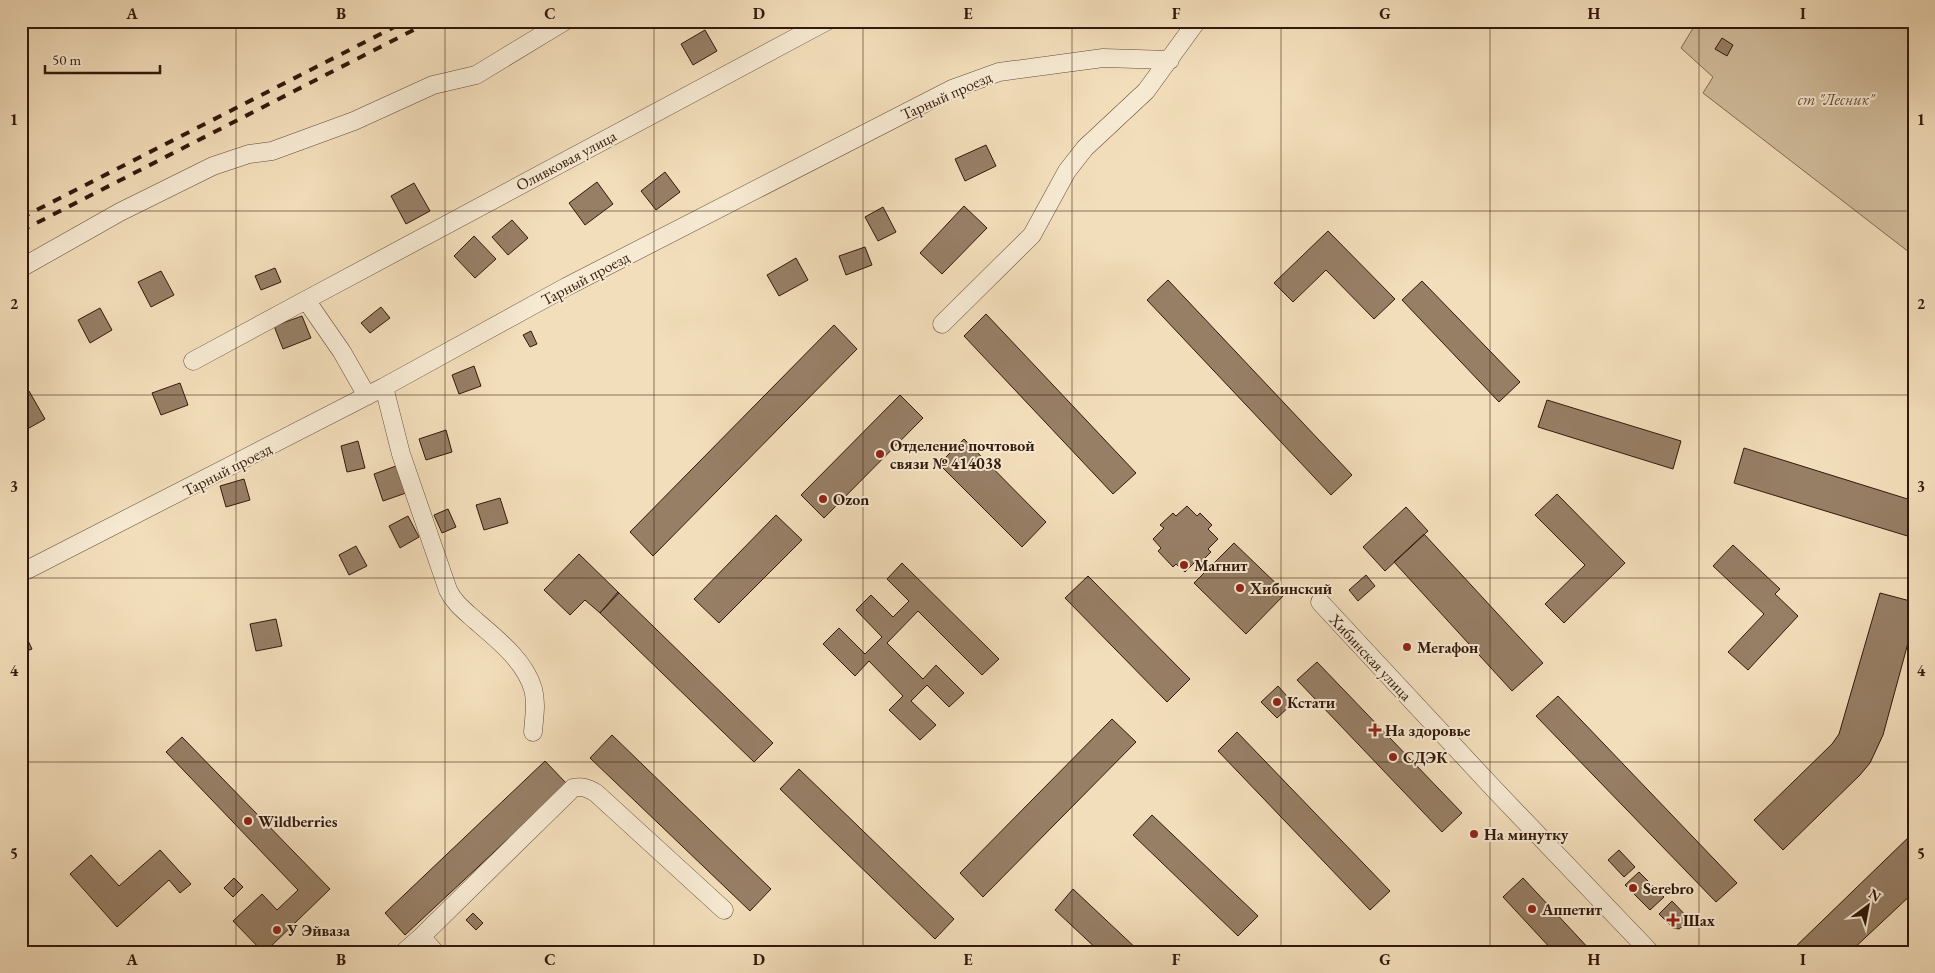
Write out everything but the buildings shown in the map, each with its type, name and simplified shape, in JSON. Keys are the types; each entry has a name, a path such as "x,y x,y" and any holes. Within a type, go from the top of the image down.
{"street":[{"path":"21,268 120,212 213,166 249,154 272,151 354,121 433,85 476,75 565,21"},
{"name":"Оливковая улица","path":"192,361 827,21"},
{"path":"942,324 1032,235 1067,171 1091,142 1146,91 1197,21"},
{"name":"Тарный проезд","path":"21,572 367,396 566,287 952,89 999,72 1103,58 1170,60"},
{"path":"306,300 342,352 367,396"},
{"path":"384,387 401,454 448,590 453,600 493,635 518,662 527,676 533,690 535,706 533,732"},
{"name":"Хибинская улица","path":"1320,602 1495,790 1650,952"},
{"path":"404,952 573,788 578,787 584,787 596,793 724,910"},
{"path":"421,937 436,952"}],"green space":[{"name":"ст \"Лесник\"","path":"1694,21 1914,21 1914,256 1703,93 1713,77 1681,48 1695,25"}],"railway":[{"path":"21,218 406,21"},
{"path":"21,231 431,21"}],"place":[{"name":"Отделение почтовой связи № 414038","path":"880,454"},
{"name":"Ozon","path":"823,499"},
{"name":"Магнит","path":"1184,565"},
{"name":"Хибинский","path":"1240,588"},
{"name":"Мегафон","path":"1407,647"},
{"name":"Кстати","path":"1277,702"},
{"name":"На здоровье","path":"1375,730"},
{"name":"СДЭК","path":"1393,757"},
{"name":"Wildberries","path":"248,821"},
{"name":"На минутку","path":"1474,834"},
{"name":"Serebro","path":"1633,888"},
{"name":"Аппетит","path":"1532,909"},
{"name":"Шах","path":"1673,920"},
{"name":"У Эйваза","path":"277,930"}]}
